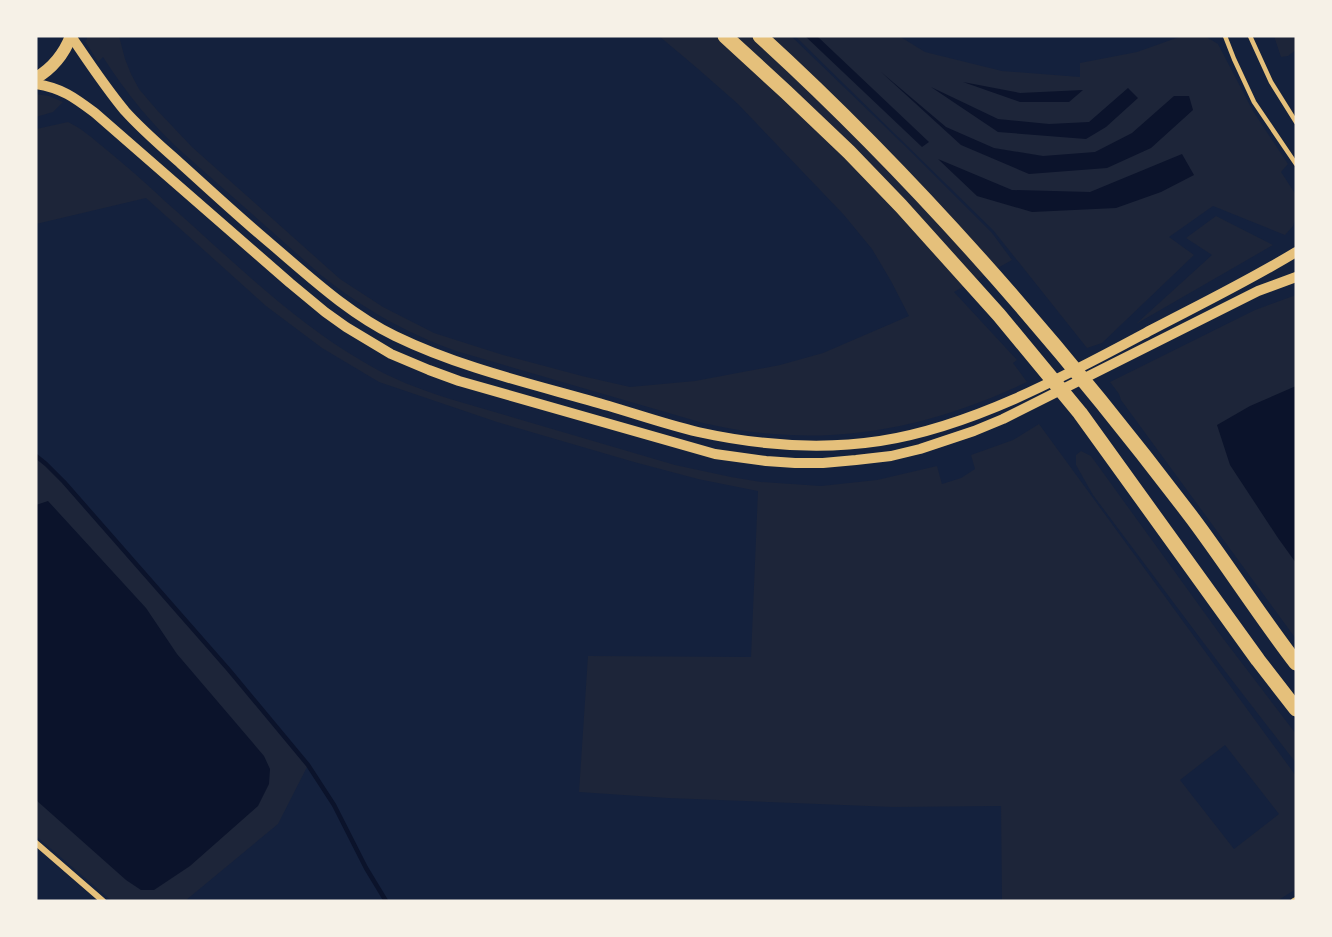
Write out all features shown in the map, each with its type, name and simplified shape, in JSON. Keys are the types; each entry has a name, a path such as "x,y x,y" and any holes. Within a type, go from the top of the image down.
{"highway":[{"path":"724,36 849,152 902,206 1038,360 1080,413 1258,660 1296,709"},
{"path":"760,36 914,186 1018,300 1102,402 1193,520 1296,663"}],"main road":[{"path":"36,78 46,72 62,55 71,36"}],"street":[{"path":"71,36 112,96 143,130 240,218 336,300 365,319 458,363 695,431 741,440 783,445 855,444 914,434 968,418 1099,358 1233,288 1296,252"},
{"path":"36,84 67,93 95,112 290,284 346,327 391,354 459,381 695,448 735,457 795,463 823,463 891,456 949,440 1003,419 1258,291 1296,277"},
{"path":"36,843 103,901"}],"lane":[{"path":"1225,36 1254,102 1296,164"},
{"path":"1250,36 1271,82 1296,122"}],"shaded area":[{"path":"87,36 119,36 125,59 139,89 192,147 340,279 383,307 434,333 503,355 630,387 695,381 780,365 823,353 909,316 872,249 844,215 738,104 659,36 791,36 992,233 1012,260 954,292 1017,360 1013,363 1027,382 948,413 908,424 828,435 787,435 746,431 703,423 456,351 386,319 322,276 183,153 150,120 103,57 98,62 85,41"},
{"path":"795,36 899,36 925,52 1002,71 1080,77 1080,63 1137,52 1182,36 1205,36 1218,44 1253,111 1288,164 1281,172 1296,195 1296,217 1293,226 1285,235 1213,206 1169,237 1194,255 1102,343 1087,348 993,230"},
{"path":"805,36 817,36 929,142 922,147"},
{"path":"1274,36 1296,36 1296,50 1288,56 1281,57"},
{"path":"881,72 946,127 994,148 1043,156 1095,152 1132,133 1174,96 1189,96 1193,110 1151,148 1107,168 1029,174 961,145"},
{"path":"963,82 1020,93 1083,90 1069,102 1020,102"},
{"path":"931,87 998,119 1049,124 1089,122 1128,88 1138,98 1106,127 1086,139 998,132"},
{"path":"36,94 63,102 53,112 36,117"},
{"path":"68,122 77,127 127,167 261,287 310,326 383,373 450,399 675,465 761,482 821,486 877,480 937,466 942,484 961,478 975,469 971,455 1013,440 1039,424 1296,776 1296,889 1277,901 1002,901 1001,806 893,807 579,792 588,656 751,657 758,491 698,479 634,462 497,422 379,382 322,348 266,306 146,198 36,224 36,129","holes":["1225,745 1279,814 1234,849 1180,780"]},
{"path":"1182,154 1194,175 1161,192 1116,208 1032,212 977,196 938,159 1012,190 1090,192"},
{"path":"1216,216 1273,245 1136,324 1212,255 1186,238"},
{"path":"1296,295 1296,639 1110,382 1255,310"},
{"path":"1296,386 1296,563 1230,465 1217,425 1250,406"},
{"path":"1081,451 1091,456 1222,637 1296,734 1296,763 1093,495 1076,465 1076,455"},
{"path":"36,456 46,464 229,670 308,765 278,824 185,901 112,901 36,836"},
{"path":"48,501 146,608 177,654 264,756 270,769 269,784 258,806 190,866 154,890 141,890 126,880 36,800 36,505"}],"waterway":[{"path":"36,456 64,482 229,670 308,765 334,805 366,868 386,901"}]}
